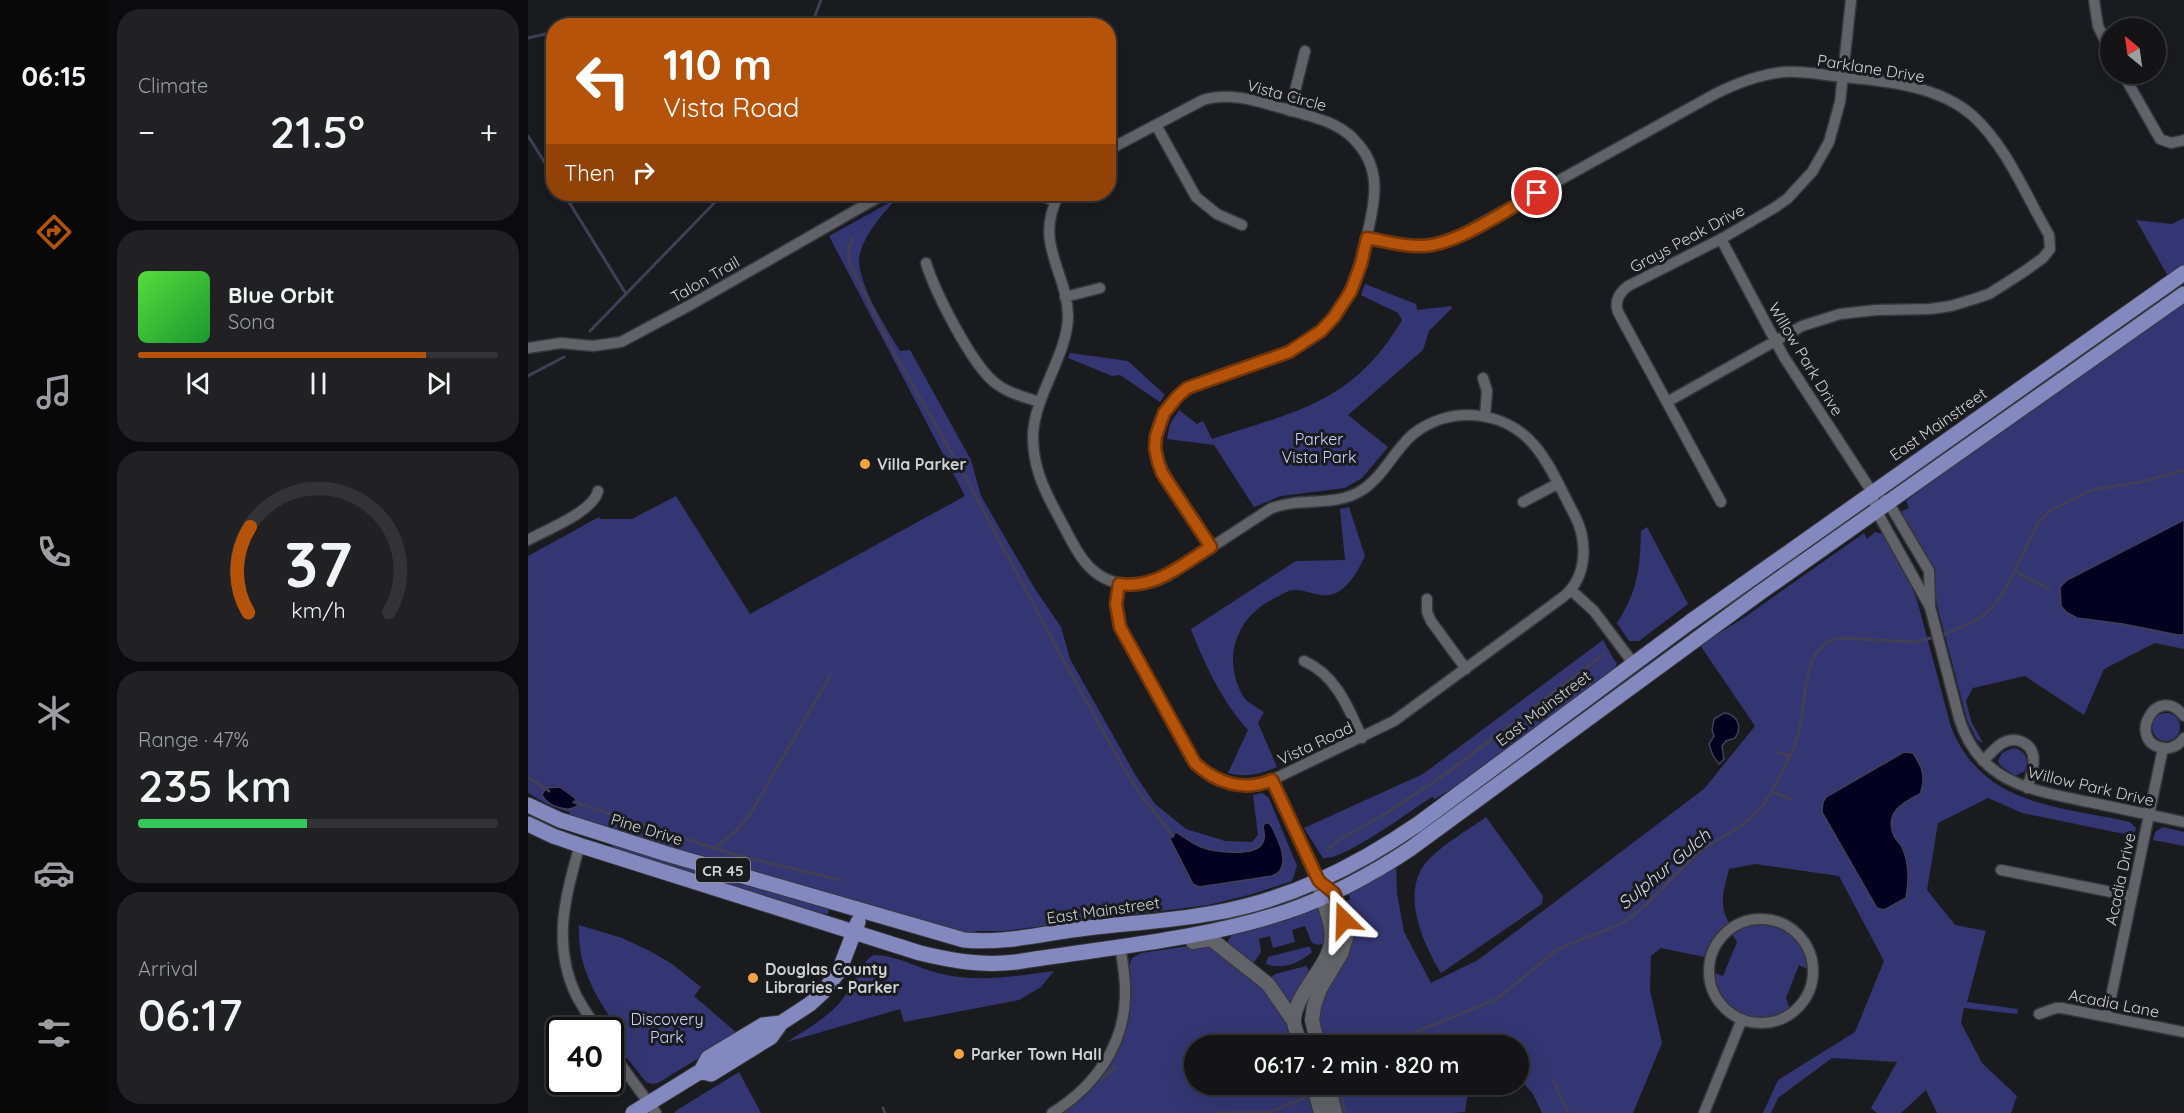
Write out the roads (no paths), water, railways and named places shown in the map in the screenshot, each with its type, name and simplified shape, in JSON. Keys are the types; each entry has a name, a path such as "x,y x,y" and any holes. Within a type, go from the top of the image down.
{"main road":[{"name":"East Mainstreet","path":"862,911 947,937 996,942 1214,913 1259,902 1319,881 1382,848 1418,824 1633,663 2184,273"},
{"path":"855,931 920,953 979,964 1016,962 1162,939 1249,922 1328,895 1372,873 1418,843 1705,632 2184,294"},
{"name":"Pine Drive","path":"528,805 560,820 607,836 862,911"},
{"name":"CR 45","path":"528,824 580,845 855,931"},
{"path":"633,1113 652,1108 701,1071 711,1074 771,1037 781,1023 810,1004 829,986 839,971 862,911"}],"street":[{"name":"Grays Peak Drive","path":"1721,502 1618,312 1617,300 1620,292 1628,286 1721,238 1787,199 1812,172 1829,142 1840,102 1851,0"},
{"path":"2094,0 2100,30"},
{"path":"1290,111 1305,51"},
{"name":"Parklane Drive","path":"1367,238 1416,246 1444,243 1732,86 1767,75 1786,72 1900,84 1945,98 1972,116 1997,143 2049,236 2050,249 2043,258 1989,294 1951,306 1840,314 1802,326 1667,402"},
{"path":"2129,84 2165,147 2184,140"},
{"name":"Vista Circle","path":"1116,146 1199,102 1219,97 1238,98 1335,125 1353,138 1364,151 1374,175 1375,187 1361,264 1351,291 1334,317 1321,331 1289,352 1187,388 1164,413 1156,436 1155,448 1158,462 1162,473 1211,547"},
{"path":"1156,125 1196,197 1217,214 1242,225"},
{"name":"Talon Trail","path":"528,348 548,344 603,346 621,342 872,201"},
{"path":"1056,201 1050,220 1049,240 1065,297 1068,318 1066,330 1040,402 1033,434 1035,463 1040,481 1083,560 1100,575 1119,584 1139,585 1157,580 1275,507 1342,499 1357,493 1370,484 1409,438 1432,422 1455,415 1485,416 1509,425 1527,437 1541,454 1580,526 1584,542 1582,563 1571,590 1594,611 1633,663"},
{"name":"Willow Park Drive","path":"1721,238 1775,341 1802,386 1872,492 1929,571 1930,607"},
{"path":"926,262 936,289 984,372 1005,390 1040,402"},
{"path":"1065,297 1100,288"},
{"path":"1483,378 1487,391 1485,416"},
{"path":"1522,502 1557,484"},
{"path":"528,540 585,509 594,501 598,491"},
{"name":"Willow Park Drive","path":"1882,506 1930,607 1962,728 1983,761 2005,778 2027,788 2184,822"},
{"name":"Vista Road","path":"1119,584 1116,604 1120,627 1192,760 1209,775 1230,784 1256,785 1272,780 1362,738 1403,716 1571,590"},
{"path":"1427,599 1427,612 1431,621 1466,669"},
{"path":"1304,661 1318,667 1333,683 1343,698 1362,738"},
{"path":"2184,716 2174,708 2165,706 2149,715 2145,724 2146,733 2154,744 2163,748 2173,747 2184,738"},
{"path":"1983,761 2002,743 2013,740 2023,742 2031,749 2034,758 2027,788"},
{"name":"Acadia Drive","path":"2107,1016 2163,748"},
{"path":"1272,780 1319,881 1344,920 1346,938 1341,954 1320,989 1314,1006 1312,1020 1315,1035"},
{"path":"580,845 564,907 562,944 572,986 590,1017"},
{"path":"2001,870 2131,896"},
{"path":"1293,1020 1304,992 1330,946 1331,923 1328,895"},
{"path":"1764,919 1782,924 1797,934 1810,954 1813,971 1810,989 1801,1004 1782,1019 1759,1023 1742,1019 1726,1010 1714,994 1709,976 1713,951 1728,931 1745,922 1764,919"},
{"path":"1162,939 1175,944 1209,939 1215,942 1268,984 1293,1020 1298,1035"},
{"path":"1052,1113 1091,1082 1114,1045 1124,1013 1125,997 1120,946"},
{"name":"Acadia Lane","path":"2039,1014 2056,1008 2184,1032"},
{"path":"1704,1113 1742,1019"},
{"path":"624,1069 652,1108"},
{"path":"1320,1095 1330,1112"},
{"path":"1329,1095 1330,1112"}],"water":[{"path":"2184,520 2184,635 2077,618 2061,606 2060,587 2067,580"},
{"path":"1724,713 1735,718 1738,730 1735,738 1726,741 1722,746 1724,759 1719,764 1709,744 1714,736 1712,730 1714,719"},
{"path":"1904,752 1913,753 1921,768 1923,783 1920,794 1901,805 1891,821 1894,836 1904,853 1908,885 1906,898 1884,910 1877,908 1822,812 1823,802 1826,797"},
{"path":"560,787 575,798 578,805 564,809 553,805 542,795 546,788"},
{"path":"1265,823 1269,823 1272,827 1283,861 1282,867 1272,876 1199,887 1193,884 1170,839 1176,832 1207,849 1224,852 1250,851 1262,844"}],"waterway":[{"path":"814,18 821,0"},
{"path":"528,38 546,34"},
{"path":"528,136 546,164"},
{"path":"568,201 626,294"},
{"path":"590,331 716,201"},
{"path":"853,238 849,248 849,263 896,356 962,471 1123,767 1141,795 1173,836"},
{"path":"528,376 564,357"},
{"name":"Sulphur Gulch","path":"1411,1035 1497,999 1554,952 1625,921 1645,906 1702,850 1740,827 1755,814 1771,793 1793,750 1801,722 1811,664 1817,652 1826,643 1839,638 1915,642 1943,635 1970,623 1984,615 1996,603 2006,588 2038,523 2051,510 2091,490 2141,482 2184,470"},
{"path":"2014,571 2049,589"},
{"path":"1327,850 1337,841 1380,817 1443,776 1604,654"},
{"path":"715,848 737,830 749,816 830,676"},
{"path":"1778,752 1789,756"},
{"path":"528,777 549,791"},
{"path":"1771,792 1792,799"},
{"path":"574,802 732,854 840,880"},
{"path":"1101,1079 1116,1067"},
{"path":"1554,1081 1568,1113"},
{"name":"Sulphur Gulch","path":"1216,1113 1271,1112 1310,1095"},
{"path":"1341,1095 1345,1113"},
{"path":"883,1108 885,1113"}],"place":[{"name":"Villa Parker","path":"865,464"},
{"name":"Douglas County Libraries - Parker","path":"753,978"},
{"name":"Parker Town Hall","path":"959,1054"}],"park label":[{"name":"Parker Vista Park","path":"1319,448"},
{"name":"Discovery Park","path":"667,1028"}]}
